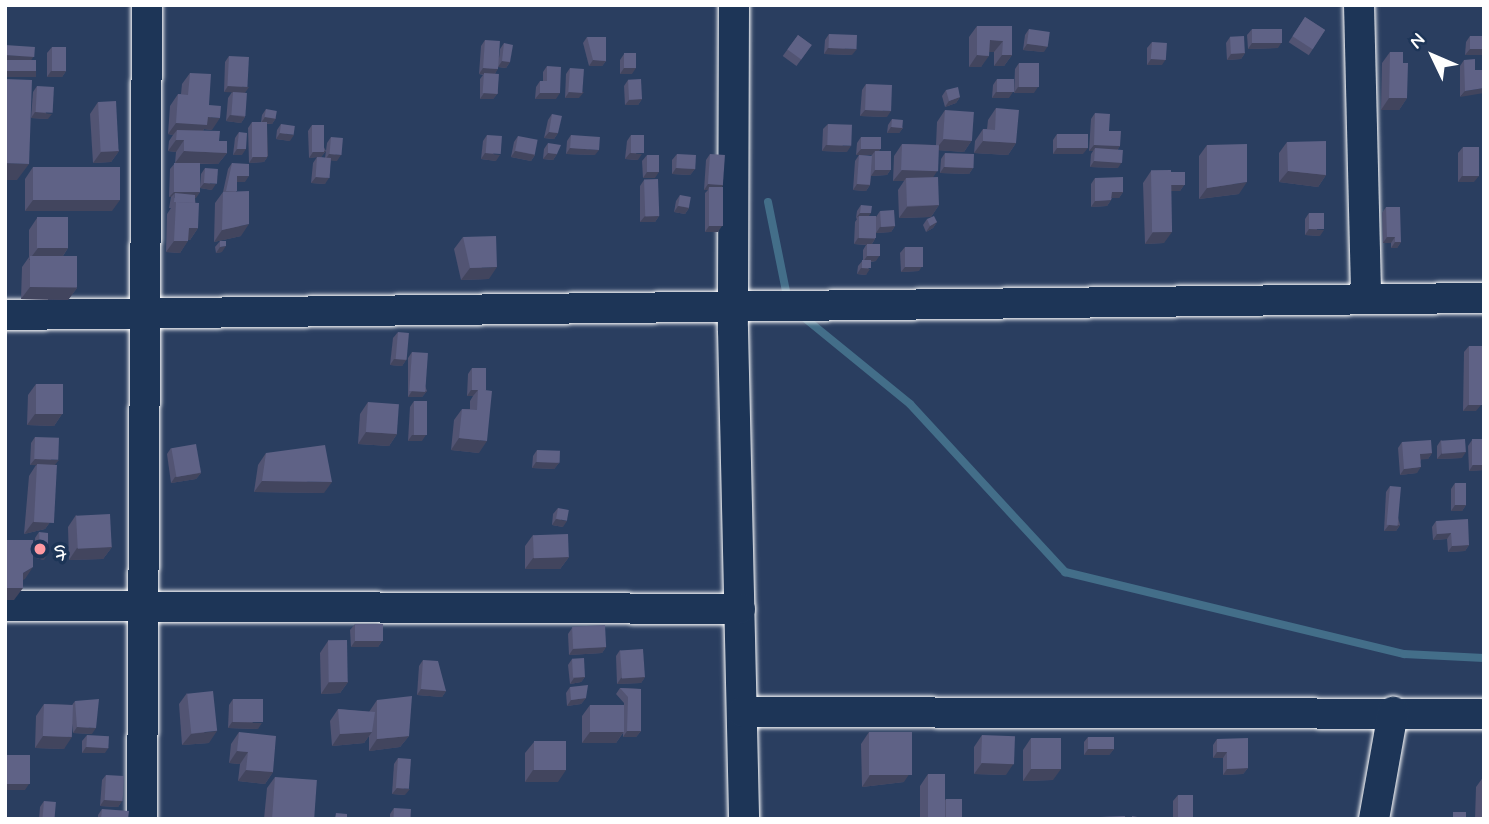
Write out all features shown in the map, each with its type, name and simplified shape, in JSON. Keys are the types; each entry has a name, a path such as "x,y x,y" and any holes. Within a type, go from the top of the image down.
{"street":[{"path":"142,819 146,5"},
{"path":"734,5 733,306 744,819"},
{"path":"1359,5 1366,299"},
{"path":"5,315 1484,298"},
{"path":"5,606 740,609"},
{"path":"742,712 1484,714"},
{"path":"1374,819 1393,712"}],"building":[{"path":"1305,17 1325,30 1313,49 1292,36"},
{"path":"977,26 1012,26 1012,55 1002,55 1003,41 990,40 989,56 977,55"},
{"path":"1029,29 1050,32 1048,47 1027,44"},
{"path":"1252,29 1282,29 1282,43 1252,43"},
{"path":"829,34 857,35 856,49 829,48"},
{"path":"798,35 812,45 801,60 787,50"},
{"path":"1244,36 1245,53 1231,54 1230,37"},
{"path":"1470,36 1484,36 1484,49 1470,49"},
{"path":"587,37 606,37 606,61 593,60"},
{"path":"485,40 500,41 498,69 483,68"},
{"path":"1152,42 1167,43 1166,60 1151,59"},
{"path":"504,43 513,45 510,62 502,61"},
{"path":"5,45 35,47 34,57 5,55"},
{"path":"52,47 66,47 66,71 52,71"},
{"path":"1390,52 1403,52 1403,63 1408,63 1407,98 1389,98"},
{"path":"624,53 636,53 636,68 624,68"},
{"path":"229,56 249,57 247,87 227,86"},
{"path":"1475,59 1475,70 1484,70 1484,88 1465,91 1464,60"},
{"path":"5,60 36,60 36,71 5,71"},
{"path":"1019,63 1039,63 1039,87 1019,87"},
{"path":"547,66 561,67 560,93 540,93 540,81 547,81"},
{"path":"570,68 584,69 582,93 568,92"},
{"path":"190,73 211,74 209,105 221,106 220,118 208,117 207,125 176,123 178,94 188,95"},
{"path":"484,73 499,74 498,94 483,93"},
{"path":"5,79 32,80 29,164 5,163"},
{"path":"641,79 642,99 629,100 628,80"},
{"path":"997,79 1014,79 1014,92 997,92"},
{"path":"866,84 892,85 891,111 865,110"},
{"path":"37,86 54,87 53,113 36,112"},
{"path":"958,87 960,97 949,101 946,90"},
{"path":"233,92 247,93 245,116 231,115"},
{"path":"116,101 119,151 101,152 98,102"},
{"path":"996,108 1019,110 1016,143 983,141 983,129 995,130"},
{"path":"266,109 277,111 275,119 265,117"},
{"path":"945,110 974,112 972,141 943,139"},
{"path":"1095,113 1110,114 1109,131 1121,131 1120,146 1094,145"},
{"path":"552,114 562,116 558,133 549,132"},
{"path":"892,119 903,120 902,128 891,127"},
{"path":"252,122 267,122 267,157 252,157"},
{"path":"281,124 295,126 294,135 280,133"},
{"path":"828,124 852,125 851,146 827,145"},
{"path":"312,125 324,125 324,152 312,152"},
{"path":"177,130 220,131 219,141 227,141 227,153 184,151 184,140 176,140"},
{"path":"239,132 247,133 246,149 237,149"},
{"path":"1057,134 1088,134 1088,148 1057,148"},
{"path":"487,135 502,136 501,154 486,153"},
{"path":"571,135 600,137 599,150 570,148"},
{"path":"631,135 644,135 644,153 631,153"},
{"path":"518,136 538,140 535,155 515,151"},
{"path":"331,137 343,138 341,155 330,154"},
{"path":"861,137 881,137 881,149 861,149"},
{"path":"1326,141 1326,175 1288,171 1287,142"},
{"path":"548,143 561,145 557,154 548,153"},
{"path":"902,144 939,145 938,171 901,170"},
{"path":"1247,144 1247,182 1207,188 1207,145"},
{"path":"1463,147 1479,147 1479,176 1463,176"},
{"path":"1095,148 1123,150 1122,163 1094,161"},
{"path":"875,151 891,151 891,170 875,170"},
{"path":"945,153 974,154 973,168 945,167"},
{"path":"677,154 696,155 695,169 676,168"},
{"path":"710,154 725,155 723,185 708,184"},
{"path":"647,155 659,155 659,172 647,172"},
{"path":"859,155 872,156 870,185 857,184"},
{"path":"317,157 331,158 330,178 316,177"},
{"path":"174,163 200,163 200,192 174,192"},
{"path":"232,163 249,164 249,176 237,176 237,191 226,191"},
{"path":"33,167 120,167 120,200 33,200"},
{"path":"205,168 218,169 217,184 204,183"},
{"path":"1151,170 1171,170 1172,232 1152,232"},
{"path":"1171,172 1185,172 1185,185 1171,185"},
{"path":"938,177 939,205 907,206 906,178"},
{"path":"1123,177 1123,192 1112,192 1111,200 1095,201 1095,178"},
{"path":"644,179 658,179 659,216 645,216"},
{"path":"709,187 723,187 723,226 709,226"},
{"path":"249,191 249,224 222,230 223,192"},
{"path":"175,193 195,195 195,203 174,202"},
{"path":"680,195 691,197 689,208 678,206"},
{"path":"176,202 199,203 198,228 189,228 188,241 174,241"},
{"path":"861,205 872,206 871,213 860,213"},
{"path":"1386,207 1400,207 1401,242 1395,242 1395,237 1387,237"},
{"path":"894,210 895,226 881,227 880,211"},
{"path":"1309,213 1324,213 1324,229 1309,229"},
{"path":"859,216 876,216 876,238 859,238"},
{"path":"934,216 937,222 930,226 927,219"},
{"path":"37,217 68,217 68,248 37,248"},
{"path":"496,236 497,267 470,268 463,237"},
{"path":"220,241 226,241 226,246 220,247"},
{"path":"867,244 880,244 880,256 867,256"},
{"path":"905,247 923,247 923,267 905,267"},
{"path":"30,256 77,256 77,287 30,287"},
{"path":"862,260 871,260 871,268 862,268"},
{"path":"398,332 409,333 407,360 396,359"},
{"path":"1469,346 1482,346 1482,405 1469,405"},
{"path":"412,352 428,353 425,392 409,391"},
{"path":"472,368 486,368 486,390 472,390"},
{"path":"36,384 63,384 63,414 36,414"},
{"path":"478,389 492,391 487,441 459,438 462,409 477,410"},
{"path":"414,401 427,401 427,435 414,435"},
{"path":"368,402 399,404 397,434 366,432"},
{"path":"35,437 59,438 58,460 34,459"},
{"path":"1465,439 1466,452 1442,454 1441,441"},
{"path":"1472,439 1484,439 1484,465 1472,465"},
{"path":"1431,440 1432,453 1420,454 1421,467 1404,469 1402,442"},
{"path":"196,444 201,473 176,477 171,448"},
{"path":"325,445 332,482 262,481 266,453"},
{"path":"537,450 560,451 560,463 537,462"},
{"path":"37,464 57,465 54,523 34,522"},
{"path":"1455,483 1466,483 1466,505 1455,505"},
{"path":"1390,486 1401,487 1398,526 1387,525"},
{"path":"558,508 569,510 567,521 556,519"},
{"path":"110,514 112,547 78,549 76,516"},
{"path":"1468,519 1469,545 1452,546 1451,533 1437,534 1436,521"},
{"path":"39,532 48,533 48,554 40,552"},
{"path":"568,534 569,557 534,558 533,535"},
{"path":"6,540 33,540 33,567 23,573 23,588 6,588"},
{"path":"355,624 383,624 383,641 355,641"},
{"path":"605,625 606,647 573,649 572,627"},
{"path":"328,640 347,640 348,682 329,682"},
{"path":"643,649 645,677 622,679 620,651"},
{"path":"584,658 585,677 573,678 572,659"},
{"path":"423,660 438,661 446,691 421,689"},
{"path":"588,685 586,698 571,700 570,687"},
{"path":"620,688 641,689 641,731 627,731 628,697"},
{"path":"213,691 217,731 191,733 187,694"},
{"path":"412,696 409,736 377,739 377,700"},
{"path":"99,699 96,728 77,727 75,701"},
{"path":"233,699 263,699 263,722 233,722"},
{"path":"44,704 73,705 72,737 43,736"},
{"path":"590,705 624,705 624,732 590,732"},
{"path":"338,709 375,712 372,732 340,734"},
{"path":"239,732 276,736 273,772 246,770 248,752 237,751"},
{"path":"869,732 912,732 912,775 869,775"},
{"path":"87,735 109,736 108,748 86,747"},
{"path":"982,735 1015,736 1014,764 981,763"},
{"path":"1088,737 1114,737 1114,749 1088,749"},
{"path":"1031,738 1061,738 1061,769 1031,769"},
{"path":"1248,738 1248,768 1227,769 1227,752 1217,752 1217,739"},
{"path":"534,741 566,741 566,770 534,770"},
{"path":"5,755 30,755 30,784 5,784"},
{"path":"398,758 411,759 409,789 396,788"},
{"path":"928,774 945,774 945,819 928,819"},
{"path":"106,775 124,776 123,801 105,800"},
{"path":"275,777 317,780 314,819 272,819"},
{"path":"1178,795 1193,795 1193,819 1178,819"},
{"path":"946,799 962,799 962,819 946,819"},
{"path":"44,801 56,802 54,819 42,819"},
{"path":"394,808 411,809 410,819 393,819"},
{"path":"102,809 129,811 128,819 101,819"},
{"path":"1453,812 1466,812 1466,819 1453,819"},
{"path":"336,813 347,814 347,819 335,819"},
{"path":"1125,816 1125,819 1100,819 1100,817"}],"waterway":[{"path":"768,202 788,301"},
{"path":"801,315 910,404 1065,572 1404,654 1484,658"}],"place":[{"name":"q","path":"40,549"}]}
